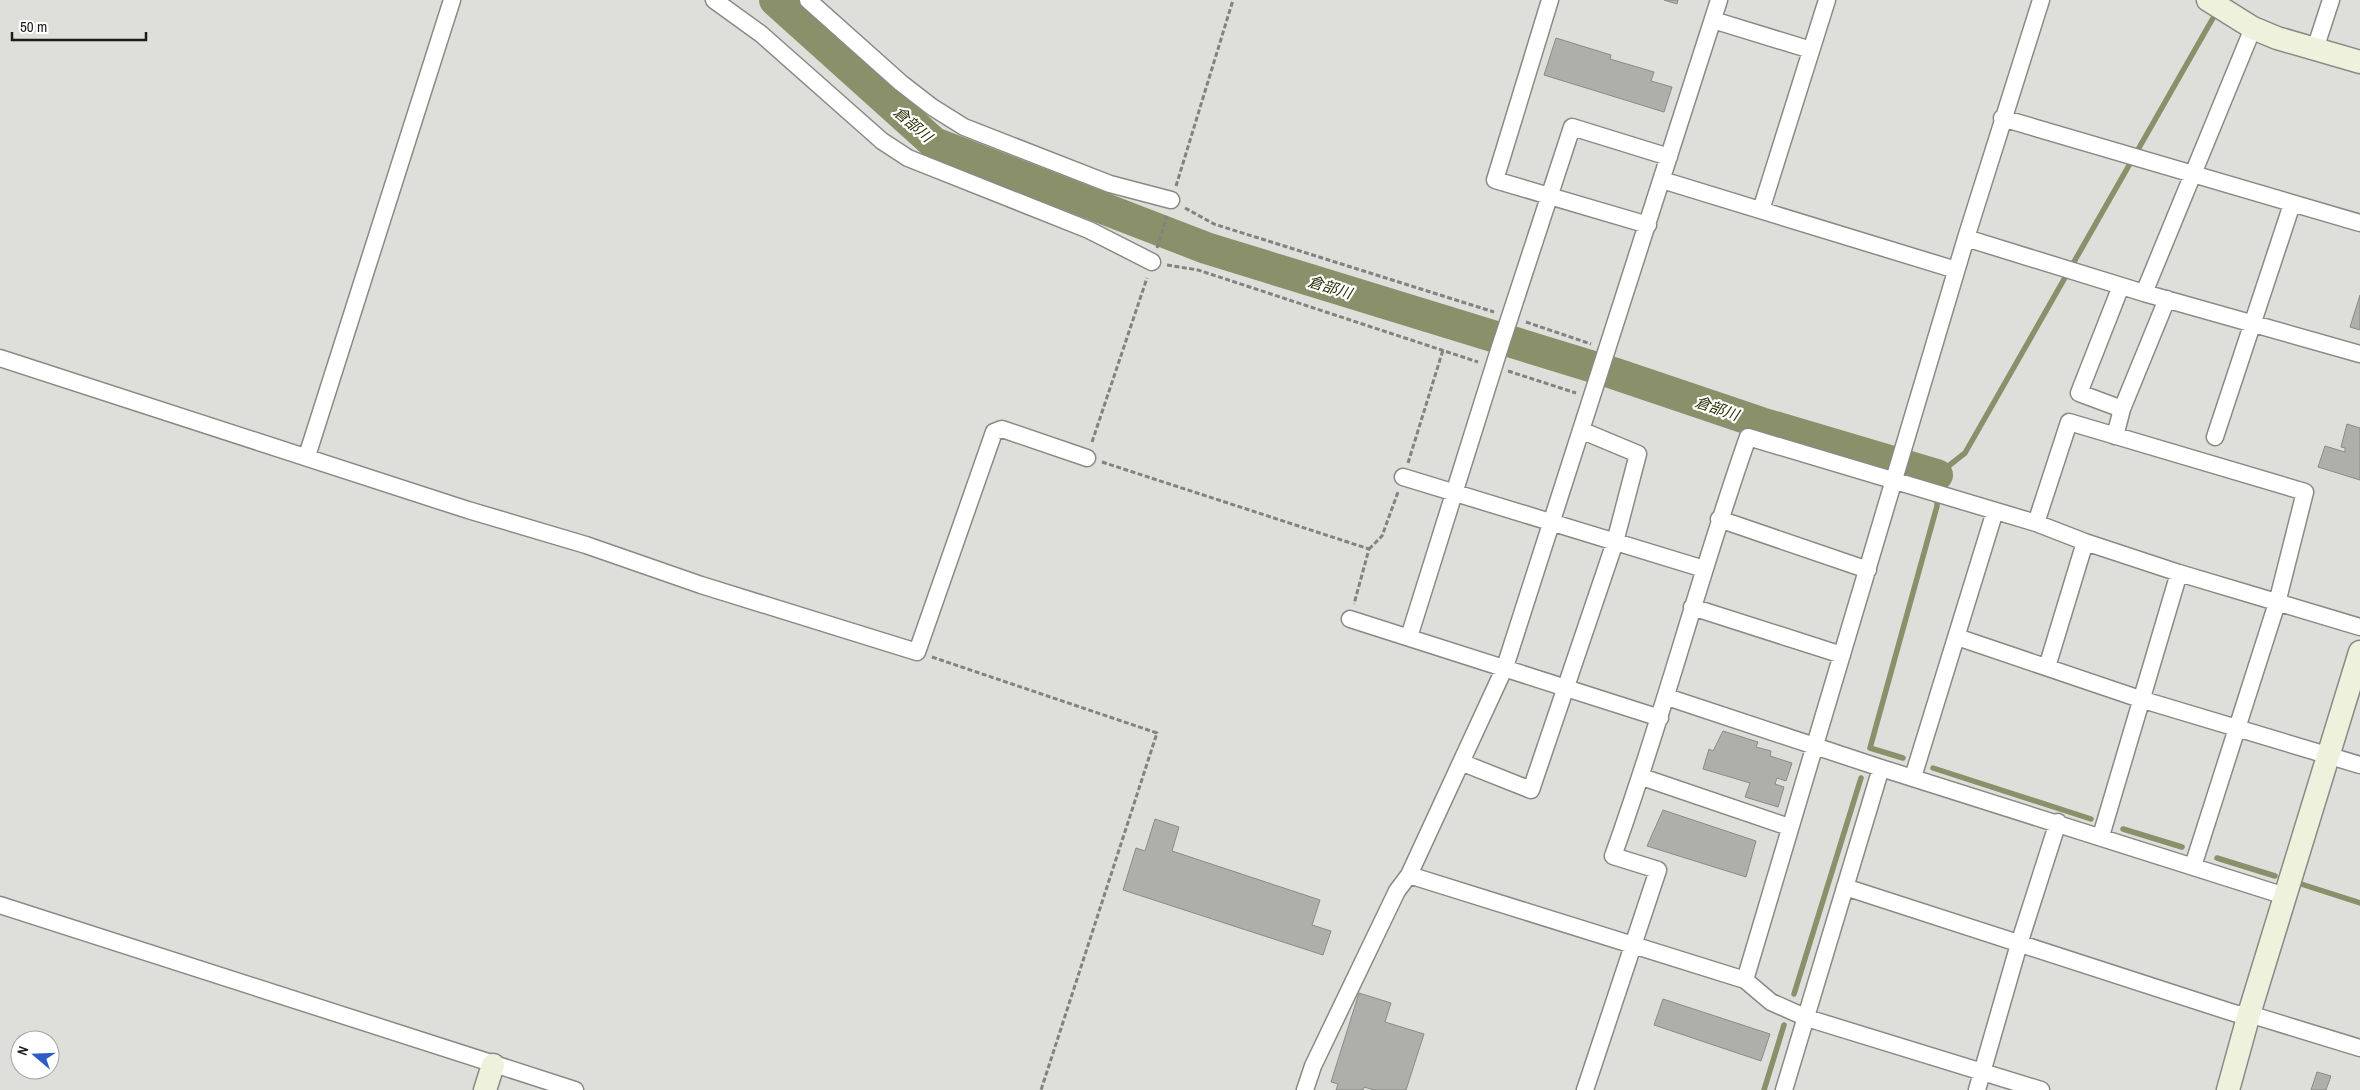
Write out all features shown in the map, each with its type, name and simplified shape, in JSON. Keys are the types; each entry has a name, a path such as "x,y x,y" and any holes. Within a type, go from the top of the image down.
{"street":[{"path":"307,456 452,0"},
{"path":"714,0 761,34 882,141 908,158 1154,256"},
{"path":"808,0 901,83 932,107 964,127 1110,184 1170,204"},
{"path":"1550,0 1495,180 1648,225"},
{"path":"1305,1090 1314,1066 1396,891 1409,876 1505,667 1583,432 1719,0"},
{"path":"1761,210 1827,0"},
{"path":"1745,980 1956,270 2002,118 2041,0"},
{"path":"2315,49 2331,0"},
{"path":"2215,5 2253,28 2277,38 2360,62"},
{"path":"1713,20 1811,50"},
{"path":"2144,293 2253,28"},
{"path":"2002,118 2192,176 2360,223"},
{"path":"1409,637 1504,333 1572,127 1669,157"},
{"path":"1662,180 1956,270"},
{"path":"2215,437 2292,204"},
{"path":"1966,238 2144,293 2360,354"},
{"path":"2121,286 2079,393 2122,409"},
{"path":"2115,436 2122,409 2167,299"},
{"path":"0,358 307,456 468,510 586,545 701,585 917,652 994,432 1002,429 1087,458"},
{"path":"2036,523 2069,422 2305,492 2277,602 2193,866"},
{"path":"1463,762 1531,790 1615,542 1638,454 1583,432"},
{"path":"1585,1090 1658,870 1613,856 1642,777 1719,519 1748,437 1894,479 2036,523 2085,542 2179,573 2360,627"},
{"path":"1403,477 1704,569"},
{"path":"1913,777 1995,511"},
{"path":"1719,519 1868,570"},
{"path":"2047,667 2085,542"},
{"path":"2101,836 2140,699 2179,573"},
{"path":"1692,607 1842,655"},
{"path":"1350,619 1660,718"},
{"path":"1956,637 2140,699 2360,765"},
{"path":"2228,1090 2249,1014 2360,652"},
{"path":"1667,696 1881,768 2058,822 2285,896"},
{"path":"1784,1090 1881,768"},
{"path":"1642,777 1789,827"},
{"path":"1977,1090 2019,944 2058,822"},
{"path":"1409,876 1745,980 1772,1002 1807,1018 2041,1090"},
{"path":"1845,888 2237,1014 2249,1014 2360,1048"},
{"path":"0,905 447,1047 493,1065 575,1090"},
{"path":"485,1090 493,1065"}],"path":[{"path":"1233,0 1154,256 1087,458 1370,549"},
{"path":"1170,204 1214,224 1510,317 1606,356"},
{"path":"1154,256 1593,398"},
{"path":"1350,619 1370,549 1382,536 1403,477 1443,350"},
{"path":"917,652 1157,733 1041,1090"}],"building":[{"path":"1664,0 1678,0 1677,4"},
{"path":"1556,38 1611,55 1610,59 1654,72 1651,81 1672,87 1664,112 1544,75"},
{"path":"2360,295 2360,330 2350,327"},
{"path":"2347,424 2360,428 2360,480 2318,467 2325,446 2345,452 2345,448 2341,447"},
{"path":"1723,731 1758,742 1756,747 1771,751 1770,756 1792,763 1786,781 1777,778 1775,784 1784,787 1778,807 1745,797 1750,783 1703,769 1709,749 1713,751"},
{"path":"1663,810 1756,841 1746,877 1647,846"},
{"path":"1155,819 1179,827 1172,851 1320,900 1312,925 1331,931 1323,955 1123,890 1136,848 1145,851"},
{"path":"1359,993 1391,1003 1385,1022 1424,1034 1406,1090 1374,1090 1364,1087 1363,1090 1336,1090 1338,1084 1331,1082"},
{"path":"1663,999 1770,1034 1761,1061 1654,1025"},
{"path":"2317,1072 2331,1076 2326,1090 2311,1090"}],"waterway":[{"name":"倉部川","path":"775,0 934,143 1206,248 1613,373 1761,423 1937,475"},
{"path":"1903,758 1870,748 1937,506 1937,475 1965,453 2217,11"},
{"path":"1933,768 2091,819"},
{"path":"1794,994 1861,778"},
{"path":"2123,829 2182,847"},
{"path":"2217,858 2275,876"},
{"path":"2298,883 2360,903"},
{"path":"1764,1090 1784,1025"}]}
